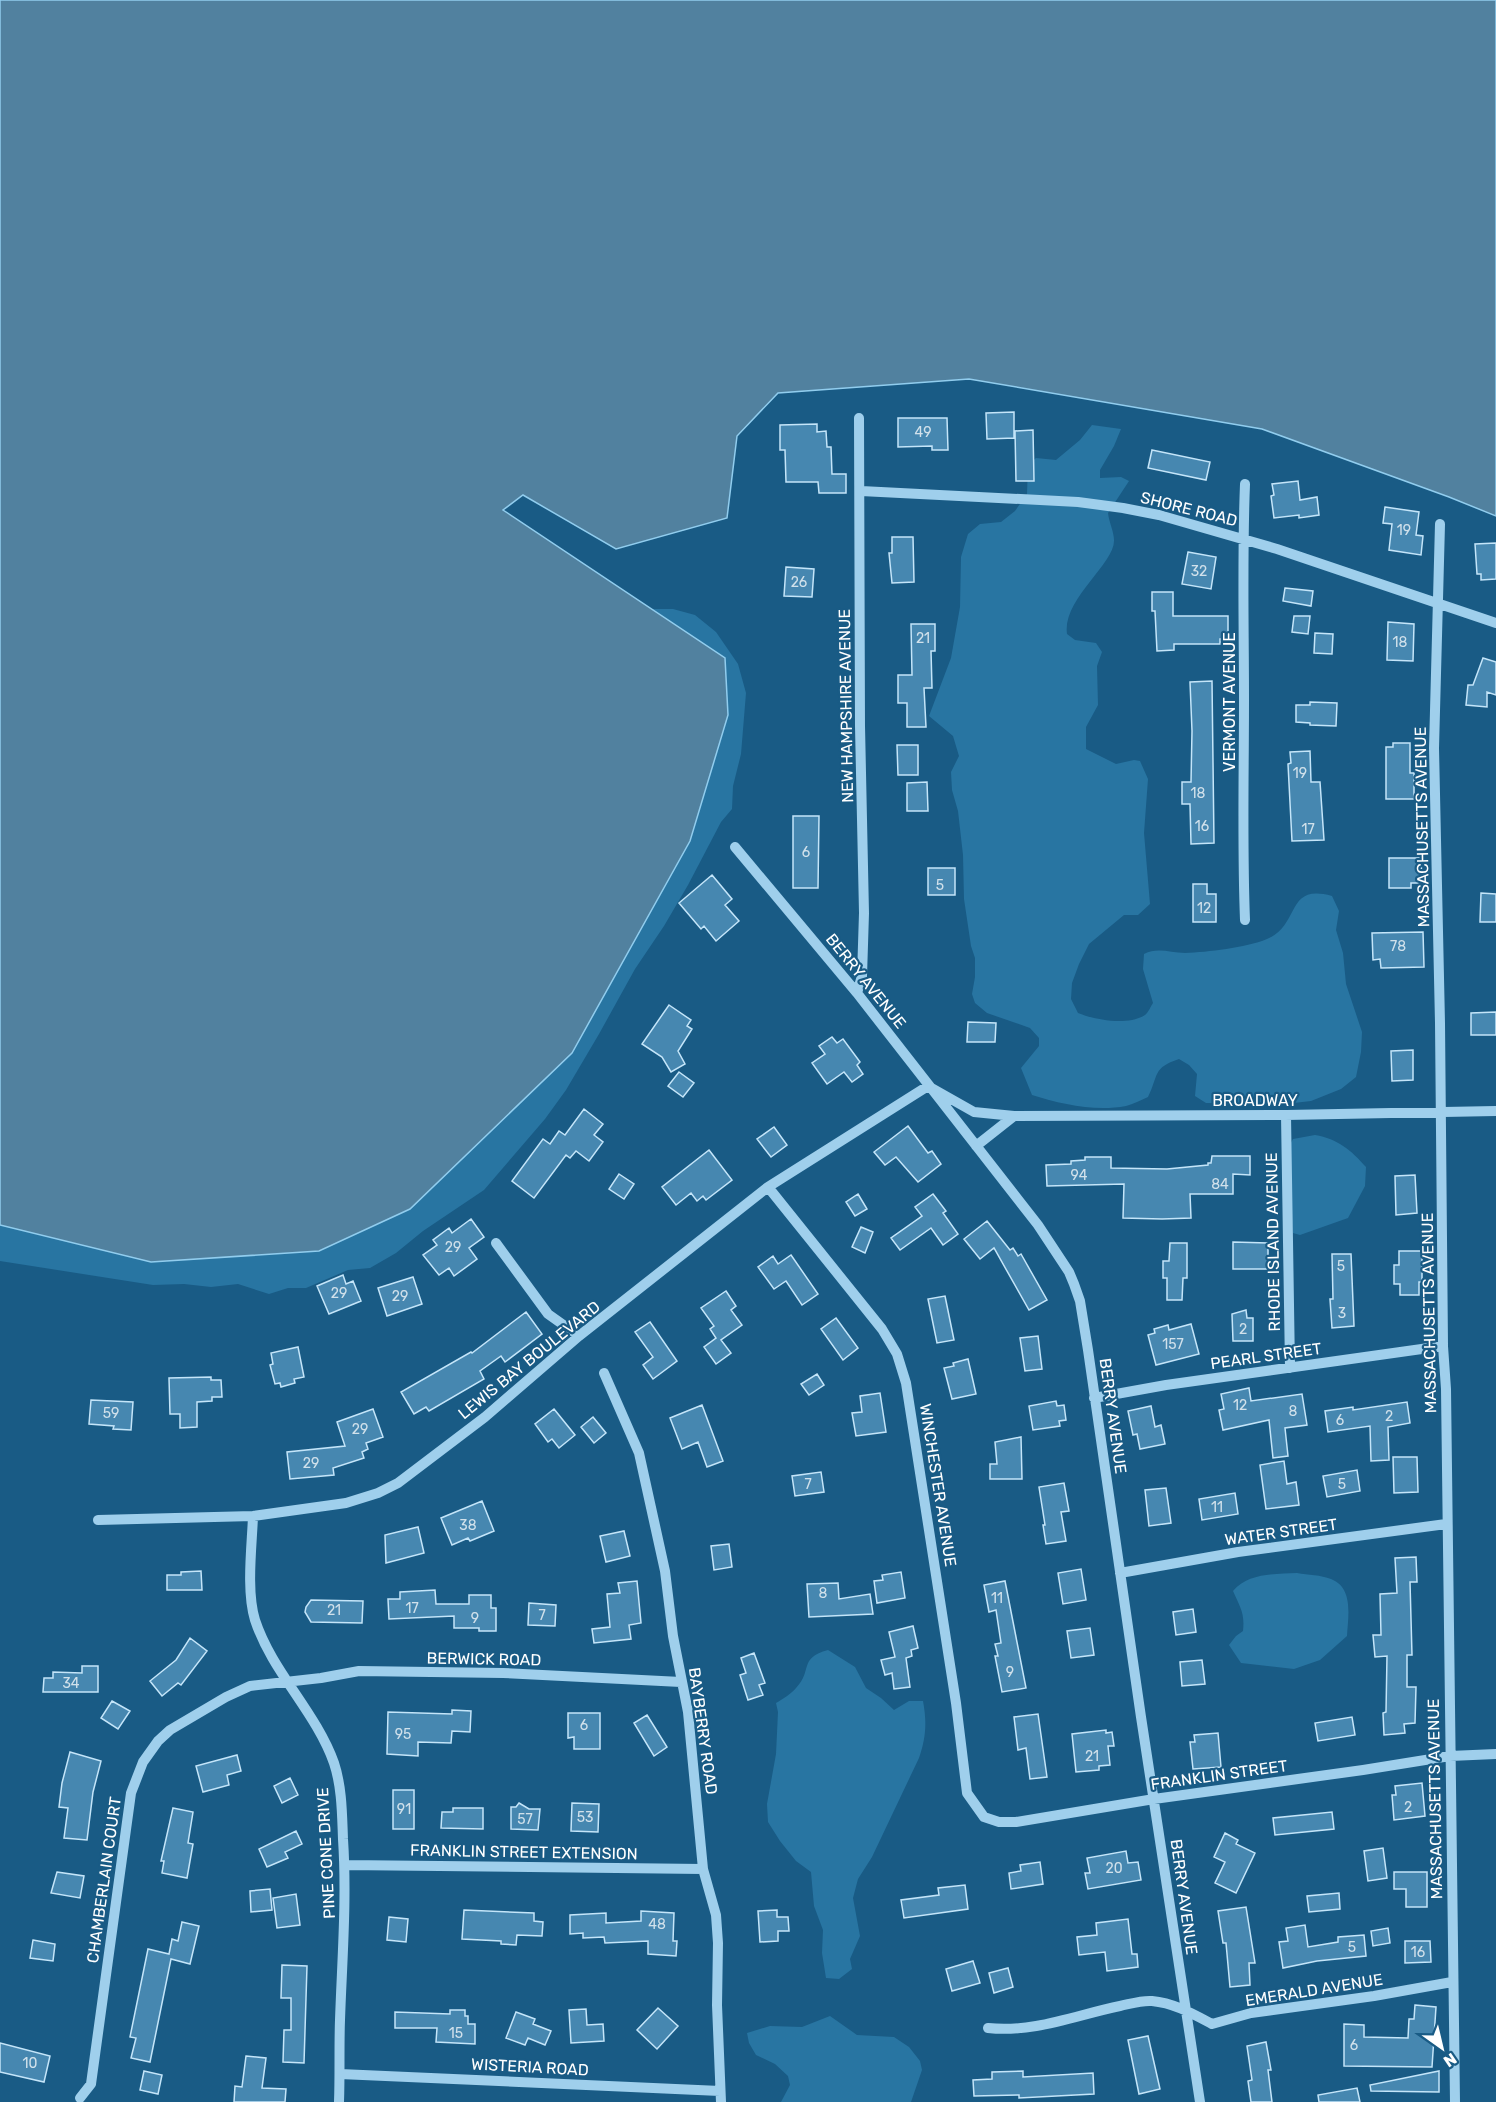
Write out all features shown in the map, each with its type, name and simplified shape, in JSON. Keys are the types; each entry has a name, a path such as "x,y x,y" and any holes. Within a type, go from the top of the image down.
{"street":[{"name":"NEW HAMPSHIRE AVENUE","path":"857,993 862,976 864,924 860,726 859,418"},
{"name":"VERMONT AVENUE","path":"1245,484 1243,872 1245,920"},
{"name":"SHORE ROAD","path":"861,491 1078,502 1159,515 1245,538 1496,623"},
{"name":"MASSACHUSETTS AVENUE","path":"1440,524 1434,748 1443,1346 1446,1389 1455,2102"},
{"name":"BERRY AVENUE","path":"735,846 857,993 1038,1225 1069,1272 1080,1301 1200,2102"},
{"name":"BROADWAY","path":"928,1086 974,1112 1014,1116 1496,1112"},
{"name":"LEWIS BAY BOULEVARD","path":"98,1520 253,1515 346,1503 388,1488 485,1417 579,1336 768,1187 928,1086"},
{"name":"RHODE ISLAND AVENUE","path":"1286,1115 1290,1368"},
{"path":"976,1146 1014,1116"},
{"name":"WINCHESTER AVENUE","path":"768,1187 855,1294 882,1329 897,1354 906,1383 938,1580 956,1703 966,1794 984,1817 993,1820"},
{"path":"496,1243 548,1314 579,1336"},
{"name":"PEARL STREET","path":"1094,1398 1166,1385 1443,1346"},
{"name":"BAYBERRY ROAD","path":"604,1373 639,1453 665,1571 681,1682 688,1712 703,1869 716,1915 720,2096"},
{"name":"PINE CONE DRIVE","path":"253,1515 251,1582 254,1617 264,1643 334,1762 341,1797 345,1865 345,1930 339,2102"},
{"name":"WATER STREET","path":"1120,1572 1238,1552 1446,1524"},
{"name":"BERWICK ROAD","path":"287,1683 359,1671 503,1673 681,1682"},
{"name":"CHAMBERLAIN COURT","path":"80,2098 91,2084 130,1793 143,1762 158,1741 170,1730 203,1709 250,1686 287,1683"},
{"name":"FRANKLIN STREET","path":"993,1820 1016,1822 1154,1799 1450,1756 1496,1754"},
{"name":"FRANKLIN STREET EXTENSION","path":"345,1865 703,1869"},
{"name":"EMERALD AVENUE","path":"988,2028 1005,2030 1036,2027 1104,2009 1151,2000 1185,2009 1212,2024 1251,2013 1374,1996 1452,1982"},
{"name":"WISTERIA ROAD","path":"340,2074 720,2096"}],"shaded area":[{"path":"0,0 1496,0 1496,516 1262,429 969,379 778,393 737,436 727,518 616,549 523,495 503,510 725,658 728,715 690,841 572,1053 410,1209 319,1251 151,1262 0,1225"},
{"path":"1092,425 1121,429 1100,470 1100,478 1121,477 1129,481 1108,513 1114,537 1112,549 1072,608 1067,634 1075,640 1096,643 1102,652 1097,666 1098,705 1086,727 1086,749 1116,764 1140,761 1148,779 1144,833 1150,904 1138,915 1124,915 1089,944 1072,983 1071,999 1078,1013 1085,1016 1111,1021 1138,1018 1146,1014 1153,1003 1143,969 1144,954 1159,951 1204,952 1258,942 1278,933 1300,900 1307,895 1332,896 1339,911 1336,930 1343,953 1346,984 1362,1032 1361,1052 1356,1077 1341,1089 1311,1101 1285,1104 1206,1103 1195,1096 1197,1074 1179,1059 1160,1069 1148,1097 1126,1106 1102,1108 1078,1106 1032,1095 1021,1068 1039,1046 1039,1038 1030,1028 987,1013 975,1003 972,994 975,958 964,899 963,855 951,772 959,756 953,736 929,716 951,658 960,607 961,557 968,534 980,524 1001,522 1015,511 1027,494 1028,465 1036,458 1056,460 1080,440"},
{"path":"645,609 673,609 695,615 716,632 738,664 746,693 741,754 733,786 732,809 721,822 688,885 635,969 566,1090 545,1119 484,1190 423,1231 396,1253 370,1268 348,1270 306,1288 288,1288 269,1294 238,1284 211,1287 184,1284 153,1285 0,1261 0,1177"},
{"path":"1315,1135 1337,1142 1366,1167 1365,1186 1348,1218 1300,1235 1293,1233 1286,1152 1293,1139"},
{"path":"1297,1573 1331,1579 1343,1589 1348,1604 1347,1636 1320,1660 1294,1669 1241,1663 1229,1645 1243,1631 1243,1615 1233,1591 1239,1585 1254,1578 1271,1574"},
{"path":"828,1650 855,1667 866,1688 894,1710 909,1701 923,1701 925,1716 923,1744 919,1758 872,1857 858,1879 853,1898 860,1936 850,1959 852,1969 839,1979 826,1978 822,1953 823,1930 814,1906 811,1872 796,1861 780,1841 768,1822 767,1804 776,1754 778,1712 776,1703 792,1692 801,1682 809,1661 819,1653"},
{"path":"830,2016 857,2035 894,2037 909,2047 920,2061 922,2070 911,2102 781,2102 790,2085 788,2076 775,2064 756,2055 749,2043 747,2033 770,2026 802,2027"}],"building":[{"path":"1014,412 1014,438 987,439 986,413"},
{"path":"898,418 947,418 948,450 932,450 932,446 898,447"},
{"path":"817,424 817,432 826,431 827,447 831,447 832,474 846,474 846,493 819,493 818,482 786,482 785,450 780,450 780,425"},
{"path":"1033,430 1034,481 1016,481 1015,431"},
{"path":"1152,450 1210,462 1206,480 1148,468"},
{"path":"1298,481 1300,500 1317,497 1319,515 1274,518 1272,484"},
{"path":"1385,507 1419,512 1416,535 1423,536 1421,555 1389,550 1392,524 1383,523"},
{"path":"892,537 913,537 914,582 892,583 889,553 892,553"},
{"path":"1496,543 1496,579 1481,580 1481,574 1477,574 1475,544"},
{"path":"1188,552 1216,557 1211,589 1182,584"},
{"path":"786,567 814,569 812,597 784,596"},
{"path":"1285,588 1313,591 1311,606 1283,601"},
{"path":"1152,592 1173,592 1173,616 1228,616 1228,639 1220,639 1220,644 1174,644 1174,650 1157,651"},
{"path":"1294,616 1310,616 1308,634 1292,632"},
{"path":"1388,622 1414,624 1413,661 1387,660"},
{"path":"911,624 935,624 935,651 931,651 932,688 924,688 926,727 907,727 907,703 898,703 898,675 912,675"},
{"path":"1315,633 1333,634 1332,654 1314,653"},
{"path":"1483,658 1496,662 1496,695 1487,692 1487,707 1466,705 1468,685 1473,685"},
{"path":"1212,681 1214,843 1191,844 1190,804 1182,804 1182,782 1191,782 1190,682"},
{"path":"1310,702 1337,703 1336,726 1296,722 1296,705 1310,705"},
{"path":"1393,743 1410,743 1410,773 1414,773 1414,799 1386,799 1386,747 1393,747"},
{"path":"897,745 918,745 918,775 898,775"},
{"path":"1310,751 1311,782 1320,782 1324,840 1292,841 1288,764 1291,763 1290,752"},
{"path":"927,782 928,811 907,811 907,783"},
{"path":"793,816 819,816 818,888 793,888"},
{"path":"1389,858 1421,858 1422,883 1411,883 1411,888 1389,888"},
{"path":"928,868 955,868 955,895 928,895"},
{"path":"712,875 732,899 725,905 739,921 716,941 704,926 701,929 679,903"},
{"path":"1193,884 1207,884 1207,894 1216,894 1216,922 1193,922"},
{"path":"1481,893 1496,894 1496,922 1480,922"},
{"path":"1423,932 1424,967 1381,968 1380,959 1373,960 1372,933"},
{"path":"669,1005 691,1020 687,1026 692,1029 678,1051 685,1064 671,1072 662,1057 642,1044"},
{"path":"1496,1012 1496,1035 1471,1035 1471,1013"},
{"path":"968,1022 996,1023 995,1042 967,1042"},
{"path":"832,1037 837,1043 843,1039 860,1062 857,1065 863,1074 852,1082 844,1072 827,1084 812,1063 825,1054 819,1046"},
{"path":"1413,1050 1413,1080 1392,1081 1391,1051"},
{"path":"679,1072 694,1083 683,1097 668,1086"},
{"path":"584,1109 603,1124 594,1135 603,1142 589,1161 576,1151 570,1158 566,1155 534,1198 512,1181 543,1139 550,1144 559,1131 565,1135"},
{"path":"908,1126 928,1153 932,1151 941,1164 918,1182 896,1157 885,1165 874,1152"},
{"path":"774,1127 787,1145 771,1157 757,1139"},
{"path":"709,1150 732,1180 706,1200 703,1196 697,1201 691,1193 676,1205 662,1187"},
{"path":"1212,1156 1250,1156 1250,1175 1233,1174 1233,1194 1190,1194 1191,1218 1123,1218 1124,1184 1047,1186 1046,1165 1071,1164 1071,1161 1085,1160 1085,1157 1111,1157 1111,1168 1167,1169 1208,1165 1211,1163"},
{"path":"619,1174 634,1184 624,1199 609,1189"},
{"path":"1415,1175 1417,1213 1396,1215 1395,1176"},
{"path":"858,1194 867,1209 855,1216 846,1202"},
{"path":"933,1194 946,1211 943,1213 958,1234 943,1245 931,1228 900,1250 891,1238 922,1216 915,1207"},
{"path":"471,1219 484,1237 469,1248 477,1259 454,1276 449,1268 439,1275 423,1255 437,1245 433,1240 449,1228 452,1233"},
{"path":"987,1221 1010,1250 1013,1248 1018,1256 1021,1254 1047,1300 1029,1310 994,1248 980,1259 964,1239"},
{"path":"861,1227 873,1232 865,1253 852,1247"},
{"path":"1233,1242 1268,1243 1268,1269 1233,1269"},
{"path":"1170,1243 1187,1243 1187,1278 1183,1278 1182,1300 1167,1300 1167,1278 1163,1278 1163,1261 1169,1261"},
{"path":"1399,1251 1422,1251 1422,1282 1419,1282 1419,1295 1400,1295 1400,1284 1394,1284 1394,1265 1399,1265"},
{"path":"1332,1254 1351,1254 1354,1326 1332,1328 1330,1299 1333,1299"},
{"path":"791,1255 818,1294 802,1305 786,1281 774,1289 758,1267 773,1256 778,1264"},
{"path":"343,1275 346,1284 353,1281 361,1301 329,1314 317,1286"},
{"path":"413,1277 422,1304 387,1316 378,1288"},
{"path":"726,1291 736,1306 731,1310 742,1325 721,1340 731,1353 716,1364 704,1347 716,1338 710,1329 714,1326 701,1308"},
{"path":"945,1296 954,1340 937,1343 928,1299"},
{"path":"1246,1310 1247,1318 1253,1318 1253,1341 1233,1341 1232,1314"},
{"path":"526,1312 542,1334 505,1362 501,1356 480,1371 484,1379 429,1411 426,1407 414,1414 401,1392 472,1353"},
{"path":"836,1318 858,1348 843,1360 821,1329"},
{"path":"650,1322 677,1361 653,1379 643,1365 653,1357 635,1332"},
{"path":"1191,1324 1199,1354 1156,1365 1148,1335 1155,1333 1154,1329 1168,1325 1169,1330"},
{"path":"1038,1336 1042,1369 1025,1371 1020,1338"},
{"path":"298,1347 304,1377 294,1379 295,1383 281,1387 280,1383 275,1384 270,1365 273,1364 271,1353"},
{"path":"968,1359 976,1394 952,1399 944,1368"},
{"path":"817,1374 824,1385 809,1395 801,1384"},
{"path":"211,1377 211,1380 221,1380 222,1397 212,1397 212,1401 197,1402 197,1427 180,1428 180,1414 170,1414 169,1378"},
{"path":"1249,1388 1251,1401 1302,1394 1307,1425 1285,1428 1288,1456 1273,1458 1269,1420 1223,1430 1219,1410 1224,1409 1221,1394"},
{"path":"880,1393 886,1432 856,1436 852,1413 862,1412 860,1396"},
{"path":"91,1400 133,1402 131,1430 89,1424"},
{"path":"1056,1401 1057,1406 1064,1405 1066,1420 1059,1421 1060,1426 1033,1430 1029,1406"},
{"path":"1407,1402 1410,1423 1388,1427 1389,1460 1371,1461 1370,1426 1328,1432 1325,1411 1353,1407 1353,1410"},
{"path":"702,1405 723,1461 707,1467 698,1442 682,1449 670,1418"},
{"path":"1151,1406 1155,1427 1161,1425 1165,1444 1140,1449 1137,1434 1133,1435 1128,1411"},
{"path":"373,1409 383,1437 366,1443 368,1449 362,1452 364,1458 333,1468 334,1475 290,1479 287,1452 345,1446 337,1422"},
{"path":"554,1409 575,1435 559,1448 552,1439 548,1442 535,1424"},
{"path":"593,1417 606,1433 594,1443 581,1427"},
{"path":"1021,1437 1022,1479 990,1479 990,1464 997,1464 995,1442"},
{"path":"1393,1457 1417,1457 1418,1492 1394,1493"},
{"path":"1284,1461 1287,1484 1296,1482 1299,1505 1266,1509 1260,1465"},
{"path":"1357,1470 1360,1491 1327,1497 1323,1476"},
{"path":"821,1472 824,1492 795,1496 792,1476"},
{"path":"1064,1483 1069,1511 1061,1512 1066,1541 1046,1544 1039,1487"},
{"path":"1166,1488 1171,1523 1149,1526 1145,1490"},
{"path":"1235,1493 1238,1514 1202,1520 1199,1499"},
{"path":"482,1501 494,1531 470,1541 468,1538 452,1545 441,1518"},
{"path":"418,1527 424,1553 386,1563 385,1535"},
{"path":"624,1531 630,1556 606,1562 600,1536"},
{"path":"729,1544 732,1567 714,1570 711,1546"},
{"path":"1416,1557 1417,1582 1410,1582 1412,1655 1407,1655 1407,1687 1416,1687 1415,1723 1404,1724 1405,1733 1384,1735 1383,1713 1386,1712 1387,1656 1375,1657 1373,1635 1381,1635 1380,1594 1397,1593 1395,1558"},
{"path":"1081,1569 1086,1600 1063,1604 1058,1573"},
{"path":"201,1571 202,1590 167,1590 167,1575"},
{"path":"901,1572 905,1598 877,1603 874,1581 883,1580 882,1575"},
{"path":"637,1581 641,1623 629,1625 631,1639 594,1643 592,1629 610,1627 607,1594 620,1593 618,1583"},
{"path":"1005,1581 1026,1688 1002,1692 995,1656 998,1656 995,1644 1001,1643 996,1610 989,1612 984,1585"},
{"path":"838,1583 839,1599 870,1594 873,1614 809,1617 807,1584"},
{"path":"435,1590 436,1604 469,1604 469,1595 491,1595 491,1608 496,1608 496,1631 454,1628 454,1616 389,1619 388,1599 400,1599 400,1592"},
{"path":"311,1600 363,1601 362,1623 311,1622 305,1612"},
{"path":"529,1603 556,1605 555,1626 528,1625"},
{"path":"1193,1609 1196,1632 1176,1635 1173,1612"},
{"path":"913,1626 918,1648 911,1650 912,1656 906,1658 910,1687 894,1689 892,1673 885,1675 881,1660 895,1657 889,1632"},
{"path":"1090,1628 1094,1655 1071,1658 1067,1631"},
{"path":"190,1638 207,1651 181,1685 178,1683 162,1696 150,1681 176,1660"},
{"path":"754,1653 765,1683 759,1685 763,1695 748,1700 740,1675 746,1673 741,1658"},
{"path":"1202,1660 1205,1684 1182,1686 1180,1662"},
{"path":"82,1666 98,1666 98,1692 43,1692 44,1678 53,1678 53,1672 82,1673"},
{"path":"112,1701 130,1711 118,1729 101,1718"},
{"path":"452,1710 471,1711 470,1732 452,1731 451,1743 418,1742 418,1756 387,1754 388,1712 452,1714"},
{"path":"568,1713 600,1713 600,1749 574,1749 574,1737 568,1738"},
{"path":"1038,1714 1047,1777 1030,1779 1026,1748 1018,1750 1014,1717"},
{"path":"647,1715 667,1747 654,1756 634,1723"},
{"path":"1352,1717 1355,1735 1318,1741 1315,1723"},
{"path":"1106,1730 1106,1733 1112,1732 1114,1746 1108,1746 1110,1765 1099,1766 1099,1770 1076,1772 1072,1734"},
{"path":"1218,1733 1221,1767 1193,1769 1190,1742 1195,1742 1194,1735"},
{"path":"70,1752 101,1761 93,1792 87,1840 64,1838 68,1808 59,1807"},
{"path":"237,1755 241,1771 227,1775 229,1785 203,1792 196,1766"},
{"path":"290,1778 298,1795 282,1803 274,1786"},
{"path":"1422,1783 1425,1816 1394,1820 1392,1795 1396,1795 1395,1786"},
{"path":"393,1790 414,1790 414,1829 393,1829"},
{"path":"519,1803 529,1809 540,1809 538,1830 511,1829 511,1807 516,1807"},
{"path":"572,1803 599,1804 598,1832 571,1831"},
{"path":"173,1808 193,1812 188,1843 193,1844 187,1878 162,1873 164,1861 161,1861"},
{"path":"453,1808 483,1808 483,1829 441,1828 442,1812 453,1812"},
{"path":"1332,1812 1334,1829 1275,1835 1273,1818"},
{"path":"296,1831 302,1844 285,1852 288,1858 267,1867 259,1849"},
{"path":"1225,1833 1238,1840 1236,1844 1255,1853 1236,1893 1215,1883 1225,1862 1214,1857"},
{"path":"1383,1848 1387,1878 1368,1881 1364,1851"},
{"path":"1126,1851 1128,1863 1138,1862 1141,1880 1088,1889 1085,1873 1090,1873 1087,1858"},
{"path":"1040,1862 1043,1884 1011,1889 1009,1873 1021,1871 1020,1865"},
{"path":"57,1872 84,1876 80,1898 51,1893"},
{"path":"1394,1872 1427,1872 1427,1907 1406,1907 1406,1889 1394,1889"},
{"path":"965,1885 968,1909 904,1918 901,1900 939,1895 938,1888"},
{"path":"270,1889 272,1910 251,1912 250,1891"},
{"path":"1339,1893 1340,1909 1309,1912 1307,1896"},
{"path":"296,1894 300,1925 277,1928 273,1898"},
{"path":"1246,1907 1255,1963 1249,1963 1250,1985 1230,1987 1226,1943 1223,1943 1218,1911"},
{"path":"464,1910 534,1913 534,1921 543,1922 542,1936 517,1935 516,1945 501,1944 501,1941 462,1939"},
{"path":"777,1910 777,1917 788,1917 789,1931 778,1931 778,1941 760,1942 758,1911"},
{"path":"641,1911 674,1913 673,1941 677,1941 676,1956 648,1954 648,1941 605,1943 604,1937 583,1938 583,1933 570,1934 570,1915 606,1913 606,1923 641,1921"},
{"path":"389,1917 408,1919 406,1942 387,1940"},
{"path":"1128,1919 1132,1954 1137,1954 1138,1967 1107,1971 1105,1952 1079,1955 1077,1937 1097,1935 1096,1923"},
{"path":"182,1922 199,1926 190,1964 171,1959 150,2062 131,2058 136,2038 130,2037 148,1949 169,1954 172,1939 178,1941"},
{"path":"1305,1925 1308,1947 1338,1942 1338,1937 1364,1935 1366,1956 1317,1961 1283,1968 1279,1942 1288,1941 1286,1928"},
{"path":"1388,1928 1390,1943 1373,1946 1371,1931"},
{"path":"33,1940 55,1944 53,1961 30,1958"},
{"path":"1405,1941 1430,1941 1431,1962 1405,1963"},
{"path":"973,1961 980,1983 952,1991 946,1969"},
{"path":"282,1965 307,1966 304,2063 283,2062 284,2030 291,2030 291,1998 281,1998"},
{"path":"1008,1968 1013,1987 994,1993 989,1973"},
{"path":"1415,2005 1436,2007 1432,2067 1344,2066 1344,2024 1364,2025 1364,2037 1408,2038 1409,2019 1414,2019"},
{"path":"658,2008 678,2026 657,2049 637,2030"},
{"path":"586,2009 587,2025 603,2024 604,2041 571,2043 569,2010"},
{"path":"450,2010 465,2010 468,2024 475,2024 475,2044 436,2042 437,2028 395,2028 395,2012 450,2014"},
{"path":"516,2012 535,2019 533,2024 551,2031 545,2045 528,2038 525,2045 506,2038"},
{"path":"1148,2036 1160,2089 1139,2094 1128,2040"},
{"path":"1266,2042 1271,2070 1268,2070 1272,2102 1251,2102 1248,2081 1252,2080 1247,2046"},
{"path":"0,2043 50,2056 44,2082 0,2072"},
{"path":"246,2056 266,2058 262,2088 286,2089 285,2102 234,2102 235,2086 242,2087"},
{"path":"144,2071 162,2075 158,2094 140,2090"},
{"path":"1023,2071 1023,2077 1093,2073 1094,2094 1019,2098 1019,2095 974,2096 973,2080 992,2079 992,2072"},
{"path":"1439,2071 1439,2092 1371,2091 1370,2085"},
{"path":"1357,2088 1360,2102 1319,2102 1318,2095"}]}
